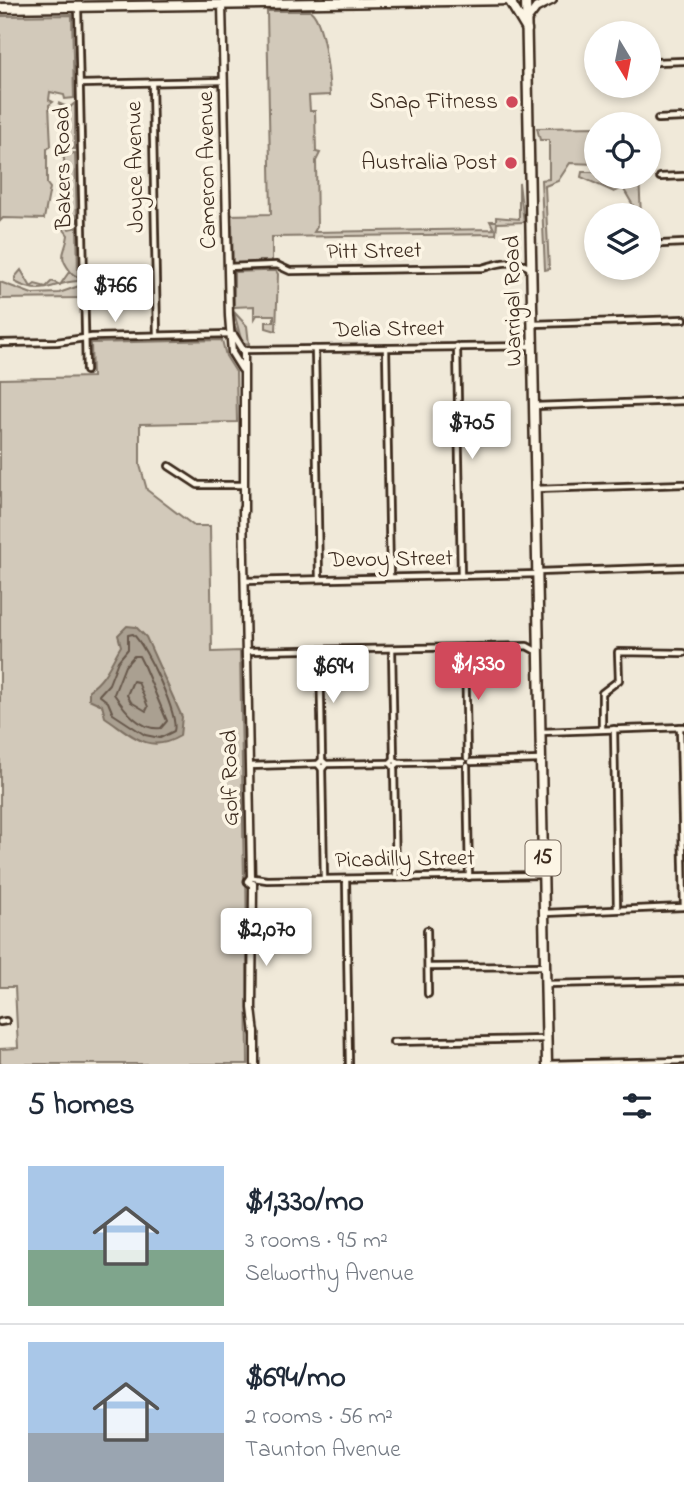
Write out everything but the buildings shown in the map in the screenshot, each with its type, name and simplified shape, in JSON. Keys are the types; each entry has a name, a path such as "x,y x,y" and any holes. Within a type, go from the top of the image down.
{"main road":[{"path":"0,8 269,1 511,0 527,30"},
{"name":"Warrigal Road","path":"526,0 547,1064"},
{"path":"527,20 536,9 552,0"}],"street":[{"name":"Cameron Avenue","path":"222,4 228,267 234,356"},
{"name":"Bakers Road","path":"78,7 86,372"},
{"path":"662,62 684,61"},
{"path":"80,84 224,81"},
{"name":"Joyce Avenue","path":"152,83 157,335"},
{"path":"661,119 684,118"},
{"path":"661,177 684,176"},
{"path":"662,244 684,243"},
{"path":"532,254 522,263 532,270"},
{"name":"Pitt Street","path":"228,267 277,265 290,271 464,269 522,263"},
{"path":"534,324 684,319"},
{"path":"0,343 232,334 242,350"},
{"path":"457,346 461,576"},
{"name":"Delia Street","path":"242,350 534,346"},
{"path":"232,348 242,350"},
{"path":"315,348 319,579"},
{"path":"386,348 390,577"},
{"path":"242,350 234,356 242,369"},
{"name":"Golf Road","path":"242,350 255,1064"},
{"path":"535,406 684,401"},
{"path":"169,466 198,485 243,485"},
{"path":"536,489 684,484"},
{"name":"Devoy Street","path":"246,581 684,567"},
{"path":"247,653 527,646 539,652"},
{"path":"465,647 469,877"},
{"path":"392,649 396,878"},
{"path":"320,650 324,879"},
{"path":"603,729 601,693 619,680 618,652 684,653"},
{"path":"541,732 682,727 684,907 544,913"},
{"path":"614,729 617,908"},
{"path":"248,766 541,760"},
{"name":"Picadilly Street","path":"253,881 544,875"},
{"path":"346,879 349,1064"},
{"path":"427,930 428,994"},
{"path":"428,967 545,966"},
{"path":"546,984 684,981"},
{"path":"393,1042 547,1039"},
{"path":"547,1064 684,1061"}],"shaded area":[{"path":"267,11 310,11 322,35 330,95 309,96 310,111 315,111 316,152 320,153 316,161 317,227 314,232 494,229 490,221 496,221 496,217 519,219 519,183 524,222 497,223 496,234 272,237 272,262 233,264 232,224 230,262 229,215 271,214"},
{"path":"72,15 74,98 65,99 64,95 50,92 49,100 53,102 49,105 51,146 47,149 47,184 50,188 44,219 3,218 0,221 0,16"},
{"path":"58,103 69,108 75,103 75,149 60,147 64,146 62,106"},
{"path":"584,127 584,164 570,163 558,181 545,186 549,269 545,270 541,180 549,179 549,140 540,140 537,128"},
{"path":"75,153 77,222 70,220 72,216 65,210 63,213 60,207 64,206 64,186 60,185 60,180 64,180 64,158 60,155"},
{"path":"624,189 640,189 640,203 632,203"},
{"path":"58,220 69,229 77,227 78,276 74,276 63,258 68,235 62,227 56,228"},
{"path":"261,268 276,268 262,271 276,271 278,274 276,331 266,328 266,322 274,322 274,315 257,315 254,320 254,306 234,307 234,272 261,271"},
{"path":"21,270 31,287 35,284 46,287 52,281 59,285 41,289 25,287 15,282 15,277"},
{"path":"69,272 78,277 78,281 61,284"},
{"path":"0,282 32,294 59,293 79,286 79,298 0,299"},
{"path":"231,312 242,343 234,312 247,326 249,344 244,343 244,346 238,339 233,326"},
{"path":"222,340 226,356 236,372 237,422 140,424 140,465 147,490 194,526 210,526 212,652 240,651 244,881 241,654 244,655 248,1064 0,1064 0,1049 18,1048 15,987 0,987 0,379 92,377 91,343"}],"water":[{"path":"127,626 136,627 146,637 182,717 180,736 169,741 149,743 132,736 105,717 102,705 89,699 89,690 108,670 121,646 118,635"}],"place":[{"name":"Snap Fitness","path":"512,102"},
{"name":"Australia Post","path":"511,163"}]}
